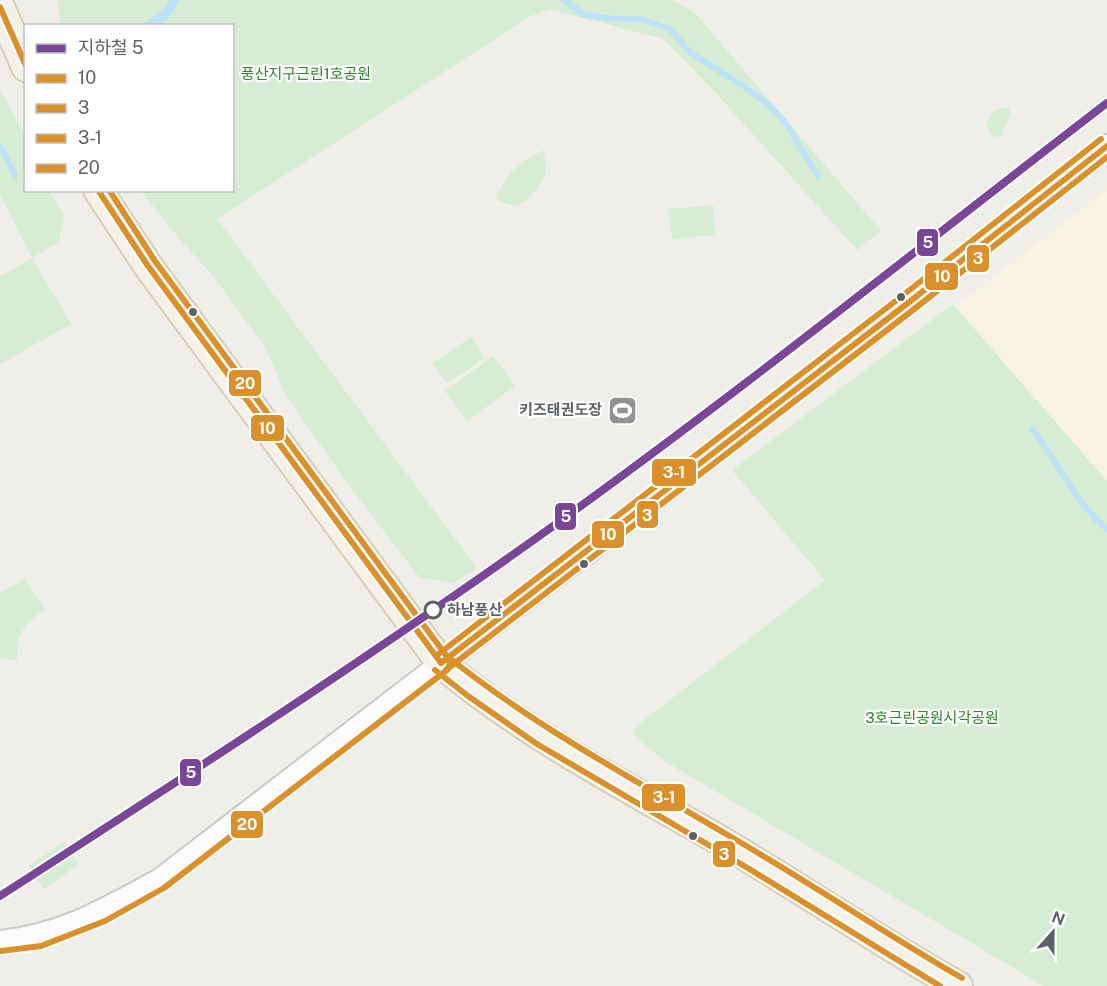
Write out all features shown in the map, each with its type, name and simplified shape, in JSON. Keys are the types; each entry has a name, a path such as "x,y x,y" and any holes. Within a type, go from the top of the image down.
{"main road":[{"path":"0,7 24,62"},
{"path":"99,192 148,266 441,663 476,693 598,773 722,842 948,983"}],"street":[{"path":"0,942 39,937 102,913 160,880 908,303 1107,146"}],"shaded area":[{"path":"1107,190 1107,619 753,462"}],"green space":[{"name":"풍산지구근린1호공원","path":"57,0 672,0 694,12 881,231 857,250 716,93 663,39 550,9 531,16 217,219 477,568 453,583 420,578 348,484 287,397 265,347 214,277 142,192 234,192 234,24 61,24"},
{"path":"0,91 24,133 24,192 50,192 64,217 59,242 32,258 0,194"},
{"path":"1002,108 1009,109 1011,116 1005,123 1002,136 993,137 988,129 988,120 993,113"},
{"path":"544,150 545,174 529,197 520,204 514,205 509,205 496,198 514,169"},
{"path":"713,205 716,235 672,239 668,209"},
{"path":"32,258 71,324 0,364 0,277"},
{"name":"3호근린공원시각공원","path":"953,304 1107,481 1107,986 1044,986 666,762 633,735 635,727 825,580 732,470"},
{"path":"471,337 485,358 447,383 433,363"},
{"path":"493,356 515,386 467,421 445,391"},
{"path":"24,579 46,610 32,619 23,630 18,644 17,661 0,657 0,593"},
{"path":"64,842 79,864 44,889 28,866"}],"water":[{"path":"169,0 179,0 165,22 142,24 160,12"}],"waterway":[{"path":"564,0 584,15 614,19 641,19 670,29 691,53 768,104 784,121 818,176"},
{"path":"0,146 15,175"},
{"path":"1032,429 1075,494 1107,529"}],"metro line":[{"name":"5","path":"0,896 337,676 535,539 752,378 1107,103"}],"transit line":[{"name":"10","path":"0,7 24,61"},
{"name":"3-1","path":"436,656 902,296 1101,139"},
{"name":"10","path":"441,663 908,303 1107,146"},
{"name":"3","path":"446,670 913,310 1107,157"},
{"name":"10","path":"99,192 148,266 441,663"},
{"name":"20","path":"1,951 41,946 105,921 164,888 447,670 450,664 448,658 155,261 110,192"},
{"name":"3-1","path":"447,656 548,728 962,978"},
{"name":"3","path":"435,670 537,744 746,867 940,986"}],"place":[{"name":"키즈태권도장","path":"623,410"},
{"name":"하남풍산","path":"433,610"}]}
